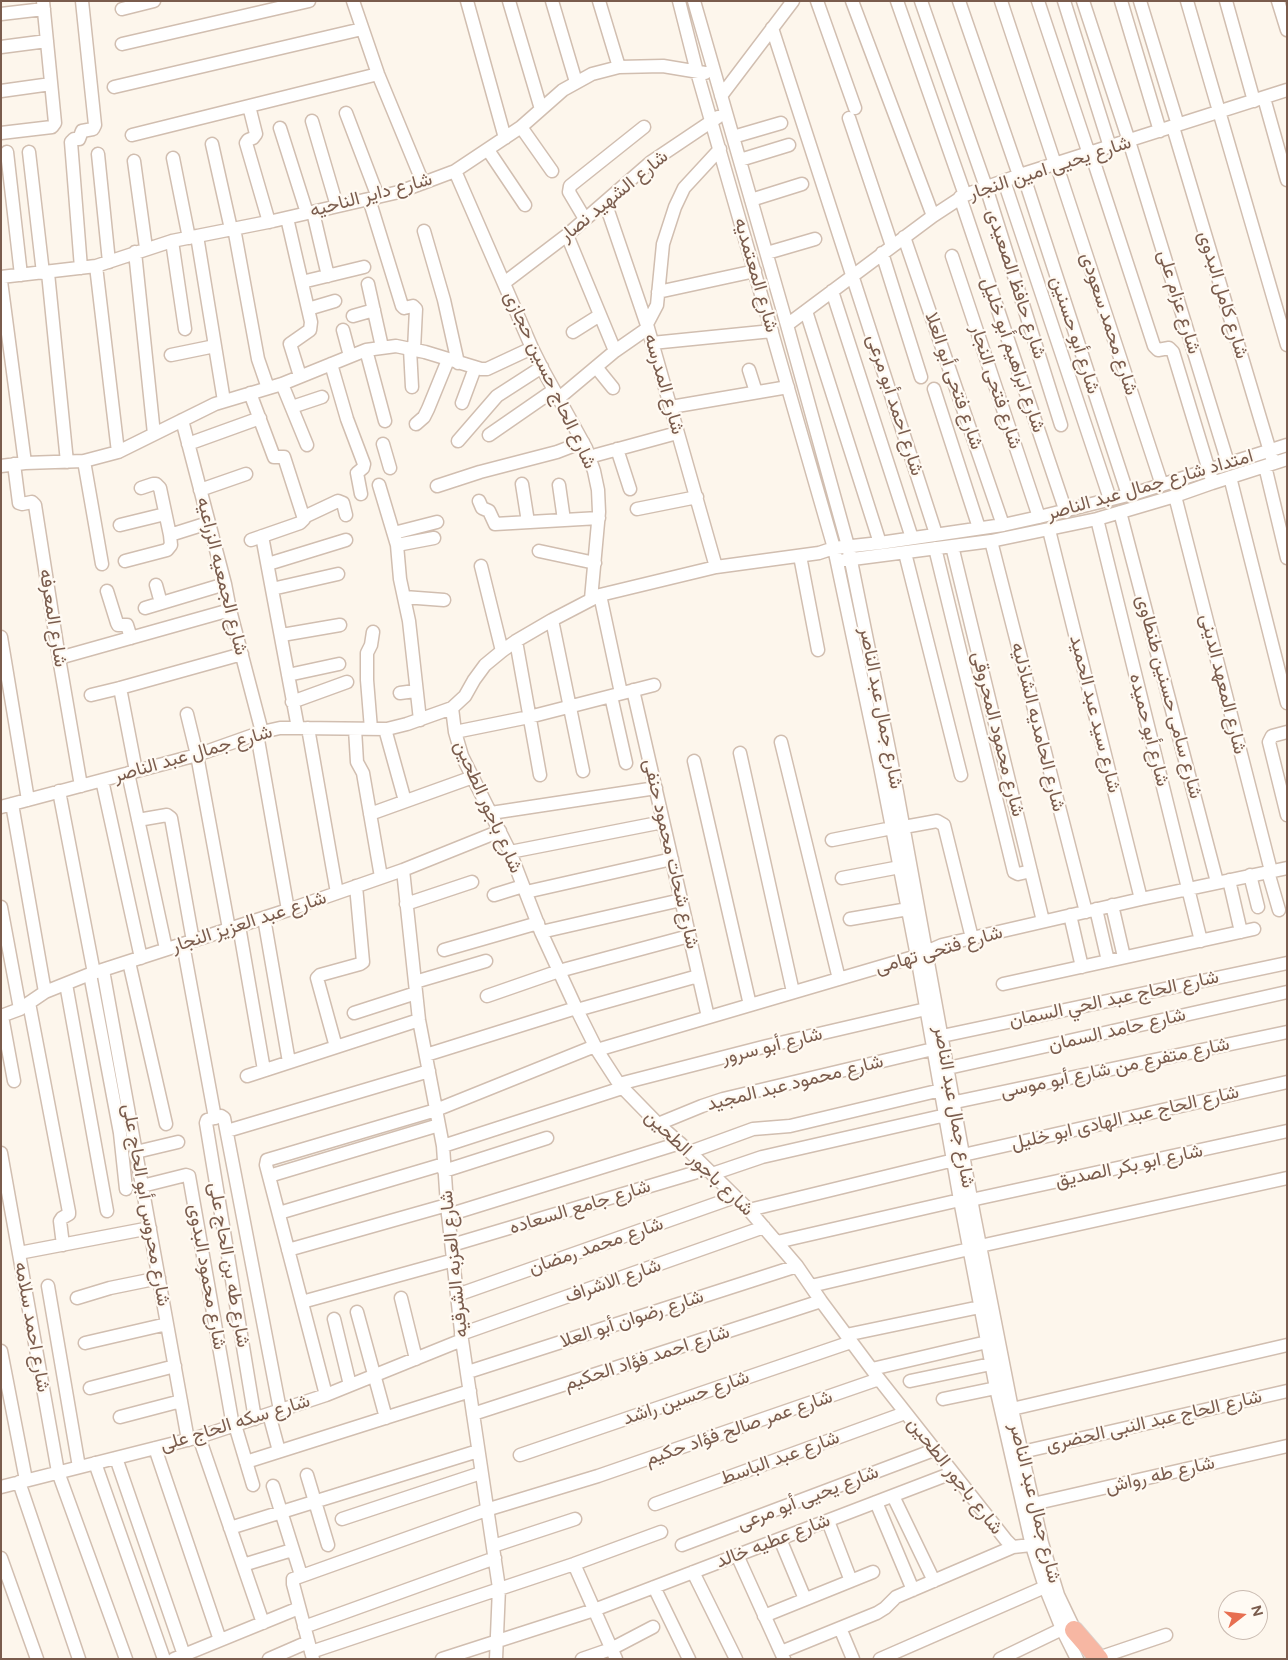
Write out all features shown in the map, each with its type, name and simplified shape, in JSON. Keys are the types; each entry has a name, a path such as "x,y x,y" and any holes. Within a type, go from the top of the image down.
{"highway":[{"path":"1068,1625 1098,1658"}],"street":[{"path":"81,268 71,142 74,139 79,139 82,132 94,129 95,125 82,1"},
{"path":"122,9 154,1"},
{"path":"122,44 309,1"},
{"path":"353,1 378,74 423,184"},
{"path":"467,1 505,138"},
{"path":"510,1 541,109"},
{"path":"552,1 576,82"},
{"path":"598,1 618,67"},
{"name":"شارع المعتمديه","path":"679,1 697,72 836,554"},
{"name":"شارع المعتمديه","path":"694,1 767,253 850,553"},
{"path":"779,1 782,14"},
{"path":"721,96 793,1"},
{"path":"817,1 852,113 921,377"},
{"path":"852,1 933,216"},
{"name":"شارع ابراهيم أبو خليل","path":"897,1 1066,512"},
{"name":"شارع حافظ الصعيدى","path":"921,1 986,187 1061,424"},
{"name":"شارع أبو حسنين","path":"959,1 1021,175 1128,495"},
{"name":"شارع محمد سعودى","path":"1002,1 1162,484"},
{"path":"1038,1 1154,346 1159,350 1169,348 1173,350 1212,482"},
{"path":"1064,1 1110,147"},
{"name":"شارع عزام على","path":"1083,1 1129,141 1228,463"},
{"path":"1120,1 1160,131"},
{"name":"شارع كامل البدوى","path":"1140,1 1269,450 1269,465 1287,558"},
{"path":"1187,1 1287,345"},
{"path":"1226,1 1287,180"},
{"path":"1278,1 1287,30"},
{"path":"1,134 50,127 54,125 55,121 43,5 9,9"},
{"name":"شارع احمد أبو مرعى","path":"772,28 936,534"},
{"path":"114,87 362,29"},
{"path":"1,47 47,41"},
{"name":"شارع داير الناحيه","path":"1,279 96,266 172,241 287,218 399,192 423,184 455,171 488,150 521,127 563,90 592,74 618,67 663,66 715,74"},
{"path":"132,134 378,74"},
{"path":"1,91 51,84"},
{"name":"شارع يحيى امين النجار","path":"787,324 887,249 963,196 1021,175 1287,90"},
{"path":"249,106 256,134 246,143 269,222"},
{"name":"شارع الشهيد نصار","path":"504,283 585,220 652,162 726,111"},
{"path":"346,113 374,198 402,306 404,308 413,306 416,309 412,349 412,387"},
{"path":"312,122 337,206"},
{"path":"733,137 781,122"},
{"path":"521,127 552,171"},
{"path":"585,220 569,192 570,186 644,127"},
{"path":"280,128 310,212 328,276"},
{"path":"212,144 233,228 258,359 268,388"},
{"path":"740,160 789,146"},
{"path":"489,435 557,394 596,367 647,326 657,305 663,244 675,206 684,188 720,149"},
{"path":"488,150 525,205"},
{"path":"7,152 20,275"},
{"path":"29,152 46,273 67,462"},
{"path":"98,154 109,262"},
{"path":"173,158 193,237 224,401"},
{"path":"134,161 154,434"},
{"name":"شارع الحاج حسين حجازى","path":"455,171 532,348 589,456 598,490 599,518 595,563 595,597 622,693"},
{"path":"1004,181 1110,499"},
{"path":"751,200 802,184"},
{"name":"شارع المدرسه","path":"605,202 652,342 716,567"},
{"path":"287,218 311,322 310,330 290,344 300,376"},
{"path":"416,424 424,417 453,361 444,300 424,231"},
{"path":"566,235 614,351"},
{"name":"شارع فتحى أبو العلا","path":"904,237 1003,525"},
{"path":"767,253 815,239"},
{"path":"172,241 185,329"},
{"name":"شارع فتحى النجار","path":"952,256 1039,518"},
{"path":"96,266 118,452"},
{"path":"302,282 364,267"},
{"path":"658,292 754,271"},
{"path":"1,279 20,464"},
{"path":"368,284 382,347"},
{"path":"832,292 912,538"},
{"path":"308,309 334,301"},
{"path":"353,316 374,310"},
{"path":"806,310 880,543"},
{"path":"573,332 600,315"},
{"path":"343,330 350,356"},
{"path":"652,342 772,331"},
{"path":"171,355 215,346"},
{"path":"1,466 84,461 118,452 224,401 282,384 366,350 396,346 475,368 487,369 532,348"},
{"path":"366,350 385,421"},
{"path":"331,364 347,419 363,461 364,466 357,473 361,494"},
{"path":"458,441 497,396 542,367"},
{"path":"596,367 613,388"},
{"path":"462,403 475,368"},
{"path":"749,370 756,392"},
{"path":"282,384 308,445"},
{"path":"671,407 788,386"},
{"path":"934,389 979,528"},
{"path":"250,393 274,457 284,457 304,517 303,522 257,538 268,564 282,635 292,702 303,728 337,893"},
{"path":"292,407 322,397"},
{"path":"188,444 260,418"},
{"name":"شارع الجمعيه الزراعيه","path":"182,420 225,584 260,733 288,910"},
{"path":"589,456 677,433"},
{"path":"437,486 480,472 557,452 583,442"},
{"name":"امتداد شارع جمال عبد الناصر","path":"850,553 880,543 1003,525 1066,512 1128,495 1287,444"},
{"path":"618,449 630,489"},
{"path":"363,461 386,456"},
{"name":"امتداد شارع جمال عبد الناصر","path":"836,554 905,553 991,542 1049,530 1097,519 1175,496 1212,482 1287,459"},
{"path":"84,461 102,564"},
{"name":"شارع المعرفه","path":"20,464 19,503 34,502 36,505 81,786"},
{"path":"200,490 246,474"},
{"path":"1230,477 1287,704"},
{"path":"125,561 166,550 171,545 158,485 153,484 141,488"},
{"path":"522,484 528,522"},
{"path":"379,485 397,545 420,720"},
{"path":"559,485 564,520"},
{"name":"شارع المعهد الدينى","path":"1175,496 1279,910"},
{"path":"637,509 697,497"},
{"path":"304,517 338,501 343,503 346,515"},
{"path":"479,501 482,508 489,511 495,524 599,518"},
{"name":"شارع سامى حسنين طنطاوى","path":"1120,512 1223,881 1247,931 1201,941"},
{"path":"120,525 165,514"},
{"name":"شارع أبو حميده","path":"1097,519 1201,941"},
{"path":"394,533 437,522"},
{"path":"170,535 208,523"},
{"name":"شارع سيد عبد الحميد","path":"1049,530 1140,899"},
{"path":"397,545 434,538"},
{"path":"268,564 346,540"},
{"name":"شارع الحامديه الشاذليه","path":"991,542 1091,910 1108,961"},
{"name":"شارع محمود المحروقى","path":"952,546 1043,921"},
{"path":"935,548 1014,872 1018,874 1031,871"},
{"path":"539,551 595,563"},
{"name":"شارع جمال عبد الناصر","path":"850,553 885,760 922,953 948,1068 948,1107"},
{"path":"905,553 962,775"},
{"name":"شارع جمال عبد الناصر","path":"7,805 197,755 280,728 385,729 420,720 452,708 465,696 485,665 516,641 595,597 716,567 818,554 836,554 885,760"},
{"path":"800,556 818,650"},
{"path":"481,566 502,651"},
{"path":"272,589 338,574"},
{"path":"145,608 225,584"},
{"path":"156,585 161,603"},
{"path":"107,591 118,625 127,625 131,638"},
{"path":"404,597 444,600"},
{"path":"59,658 230,610"},
{"path":"552,620 583,771"},
{"path":"282,635 340,625"},
{"path":"371,729 367,653 373,632"},
{"path":"1,637 28,800"},
{"path":"516,641 540,775"},
{"path":"91,695 242,654"},
{"path":"288,675 339,664"},
{"path":"292,702 347,682"},
{"path":"455,732 654,685"},
{"path":"120,688 138,820 166,950"},
{"path":"400,693 416,691"},
{"path":"622,693 626,763"},
{"name":"شارع شحات محمود حنفى","path":"622,693 656,788 708,1017"},
{"name":"شارع باجور الطحين","path":"452,708 455,732 462,756 510,852 540,927 577,1009 596,1048 621,1086 658,1124 749,1210 777,1242 797,1266 848,1339 905,1413 1013,1547 1037,1544"},
{"path":"187,714 264,1070"},
{"path":"355,729 357,757 363,774 382,877"},
{"path":"385,729 405,801"},
{"path":"1287,732 1272,736 1269,742 1287,815"},
{"path":"781,742 839,979"},
{"path":"740,753 793,992"},
{"path":"694,761 750,1005"},
{"path":"370,814 473,777"},
{"path":"102,780 166,1124"},
{"path":"491,813 656,788"},
{"path":"59,791 96,972 120,1133 126,1189"},
{"path":"7,805 45,992"},
{"path":"138,820 167,815 171,818 215,1118 223,1116 227,1131 279,1451"},
{"path":"832,840 937,821 944,825 972,938"},
{"path":"510,852 663,822"},
{"name":"شارع جمال عبد الناصر","path":"898,828 900,867 908,909 922,953 926,1009 941,1090 948,1107 975,1247 1033,1504 1037,1544 1058,1595 1077,1659"},
{"name":"شارع عبد العزيز النجار","path":"2,1016 25,1006 45,992 96,972 234,928 403,870 500,831"},
{"path":"494,894 672,859"},
{"path":"842,878 900,867"},
{"name":"شارع فتحى تهامى","path":"269,1176 266,1161 269,1159 436,1110 596,1048 839,979 942,945 1112,905 1287,868"},
{"name":"شارع العزبه الشرقيه","path":"403,870 419,1020 443,1146 462,1337 499,1588 496,1659"},
{"path":"1250,875 1258,907"},
{"path":"406,904 472,882"},
{"path":"336,1047 317,978 320,975 364,962 356,886"},
{"path":"444,950 540,927 681,900"},
{"path":"1112,905 1124,958"},
{"path":"1,907 25,1006 69,1212 60,1221 63,1245"},
{"path":"850,920 908,909"},
{"path":"1070,915 1082,967"},
{"path":"264,918 289,1062"},
{"path":"487,996 559,971 689,936"},
{"path":"1003,984 1201,941"},
{"path":"354,1013 415,987 486,961"},
{"name":"شارع الحاج عبد الحي السمان","path":"942,1036 1287,963"},
{"name":"شارع محروس أبو الحاج على","path":"96,972 136,1152 181,1401 193,1439 230,1528 263,1623"},
{"path":"426,1055 577,1009 698,976"},
{"path":"66,984 107,1210"},
{"name":"شارع حامد السمان","path":"948,1068 1287,992"},
{"name":"شارع أبو سرور","path":"443,1146 621,1086 767,1046 926,1009"},
{"path":"2,1016 14,1080"},
{"path":"247,1076 419,1020"},
{"name":"شارع متفرع من شارع أبو موسى","path":"709,1171 948,1107 1287,1032"},
{"name":"شارع محمود عبد المجيد","path":"658,1124 722,1099 934,1049"},
{"path":"227,1131 428,1071"},
{"name":"شارع الحاج عبد الهادى ابو خليل","path":"749,1210 958,1157 1287,1082"},
{"path":"288,1250 448,1210 753,1129 790,1126 941,1090"},
{"name":"شارع طه بن الحاج على","path":"215,1118 207,1120 206,1123 255,1419"},
{"path":"326,1395 269,1176 439,1125"},
{"name":"شارع ابو بكر الصديق","path":"777,1242 1287,1131"},
{"path":"278,1212 546,1138"},
{"path":"136,1152 178,1142"},
{"name":"شارع احمد سلامه","path":"1,1153 58,1472 126,1659"},
{"name":"شارع جامع السعاده","path":"452,1245 709,1171"},
{"name":"شارع محمود البدوى","path":"142,1186 186,1175 189,1176 234,1426"},
{"path":"811,1286 975,1247 1287,1178"},
{"name":"شارع محمد رمضان","path":"457,1295 735,1197"},
{"name":"شارع الاشراف","path":"462,1337 764,1227"},
{"path":"19,1253 150,1228"},
{"name":"شارع جمال عبد الناصر","path":"975,1247 980,1307 996,1388 1037,1544 1045,1587 1068,1625"},
{"path":"302,1302 454,1260"},
{"name":"شارع رضوان أبو العلا","path":"468,1372 797,1266"},
{"path":"77,1298 110,1288 159,1278"},
{"path":"48,1286 79,1467"},
{"path":"401,1298 416,1359"},
{"name":"شارع احمد فؤاد الحكيم","path":"473,1414 821,1302"},
{"name":"شارع حسين راشد","path":"520,1455 848,1339 980,1307"},
{"path":"357,1312 386,1418"},
{"path":"334,1319 350,1385"},
{"path":"85,1344 167,1324"},
{"name":"شارع سكه الحاج على","path":"1,1487 193,1439 234,1426 326,1395 416,1359 462,1337"},
{"name":"شارع عمر صالح فؤاد حكيم","path":"298,1576 486,1510 598,1476 875,1374 987,1342"},
{"path":"1012,1409 1287,1346"},
{"path":"1,1351 22,1481 79,1659"},
{"path":"910,1381 991,1364"},
{"path":"90,1388 175,1366"},
{"path":"944,1399 996,1388"},
{"name":"شارع الحاج عبد النبى الحضرى","path":"1022,1452 1287,1390"},
{"path":"246,1462 470,1391"},
{"path":"120,1417 181,1401"},
{"name":"شارع عبد الباسط","path":"654,1504 905,1413"},
{"path":"234,1426 253,1485"},
{"name":"شارع طه رواش","path":"1033,1504 1287,1446"},
{"path":"154,1448 220,1640"},
{"name":"شارع يحيى أبو مرعى","path":"682,1545 934,1450"},
{"path":"230,1528 478,1451"},
{"path":"116,1458 179,1657 299,1608"},
{"path":"94,1463 164,1659"},
{"path":"342,1519 481,1473"},
{"name":"شارع عطيه خالد","path":"442,1659 594,1610 952,1473"},
{"path":"307,1475 328,1545"},
{"path":"273,1486 298,1576 293,1581 311,1651"},
{"path":"893,1496 934,1581"},
{"path":"876,1502 913,1590"},
{"path":"304,1627 575,1519"},
{"path":"828,1521 851,1581"},
{"path":"269,1659 311,1651 574,1564 661,1532"},
{"path":"780,1539 805,1600"},
{"path":"736,1555 782,1656 885,1608 896,1597 1013,1547"},
{"path":"243,1565 292,1550"},
{"path":"1,1558 37,1659"},
{"path":"574,1564 613,1654"},
{"path":"693,1572 736,1659"},
{"path":"764,1616 873,1572"},
{"path":"654,1587 689,1659"},
{"path":"880,1659 1045,1587"},
{"path":"1000,1659 1068,1625"},
{"path":"582,1659 613,1654 653,1628"},
{"path":"840,1628 853,1659"},
{"path":"1098,1658 1166,1635"}]}
